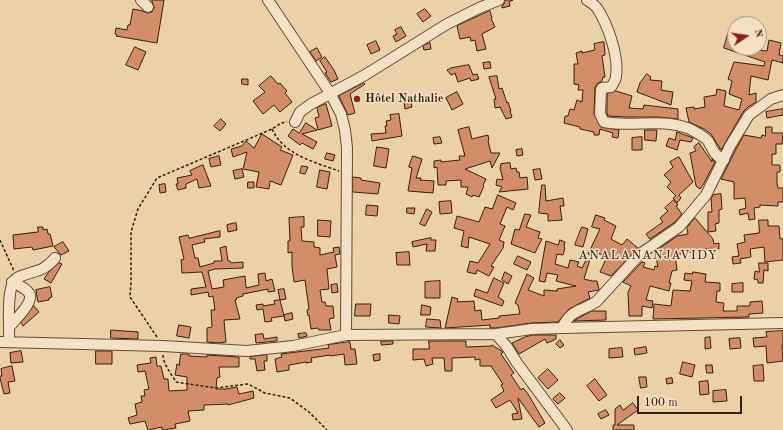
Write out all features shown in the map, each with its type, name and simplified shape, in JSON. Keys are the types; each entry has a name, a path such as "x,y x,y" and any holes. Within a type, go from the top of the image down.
{"street":[{"path":"268,0 330,93 341,114 345,130 347,148 346,335"},
{"path":"295,122 300,112 330,93 365,75 447,24 499,0"},
{"path":"587,0 599,13 614,48 616,59 616,78 611,87 602,88 601,90 600,114 604,122 617,125 644,122 671,124 690,129 707,140 717,157 724,160"},
{"path":"562,328 572,313 588,307 596,302 640,254 679,227 706,195 730,146 749,115 771,99 783,95"},
{"path":"55,258 49,265 39,271 15,280 10,290 10,326 5,342 163,346 247,351 293,346 346,335 496,334 532,329 783,323"},
{"path":"10,326 30,302 30,296 27,291 15,280"},
{"path":"496,334 567,430"}],"path":[{"path":"295,122 281,123 272,129 157,178 138,209 131,232 130,297 163,346 163,363 170,370 176,382 216,388 248,384 265,393 290,398 308,412 326,430"},
{"path":"272,129 275,137 284,147 299,157 346,174"},
{"path":"0,240 15,280"}],"building":[{"path":"152,0 164,0 157,43 116,36 116,28 127,30 128,25 130,25 133,9 147,13 152,12 154,8"},
{"path":"505,0 513,0 509,2 510,6 502,8 502,6"},
{"path":"425,9 431,16 423,22 417,14"},
{"path":"490,11 495,27 482,34 486,49 477,51 475,40 471,41 470,37 460,39 457,26"},
{"path":"401,27 406,36 396,42 393,36 397,34 395,30"},
{"path":"727,38 727,49 724,48"},
{"path":"769,40 781,43 779,55 783,56 783,63 772,60 768,80 751,76 749,95 756,93 756,102 743,112 721,150 711,134 689,122 686,108 694,107 694,109 705,107 704,97 716,95 717,89 726,91 724,106 739,110 742,99 729,94 732,81 728,79 734,62 764,66 765,62 747,56 767,56"},
{"path":"376,41 380,50 371,54 367,45"},
{"path":"604,42 605,55 602,56 605,77 603,77 602,81 595,87 594,114 601,127 619,130 618,138 612,137 613,133 600,129 599,135 594,135 594,132 564,123 565,116 568,116 570,109 574,110 577,100 582,102 583,90 578,90 579,85 574,84 574,64 578,64 576,53 595,50 594,44"},
{"path":"430,43 431,49 424,50 423,46"},
{"path":"135,47 146,52 138,70 126,65"},
{"path":"317,48 322,57 316,61 310,52"},
{"path":"325,57 338,79 331,82 320,61"},
{"path":"490,62 491,68 484,69 483,63"},
{"path":"469,65 473,75 477,74 479,79 471,81 470,78 458,82 455,73 451,75 447,70 451,68"},
{"path":"647,74 651,77 650,80 662,81 661,90 673,92 671,105 637,92 640,83"},
{"path":"271,76 287,91 285,93 292,102 280,112 274,105 263,114 253,101 265,92 259,86"},
{"path":"497,76 499,89 502,88 511,111 512,117 506,119 500,107 495,108 494,99 496,99 489,77"},
{"path":"242,79 248,79 248,85 242,84"},
{"path":"364,83 365,84 350,94 355,113 348,115 339,96"},
{"path":"616,91 632,96 629,108 643,109 644,105 678,109 678,119 608,116 607,94"},
{"path":"457,92 463,104 452,110 446,98"},
{"path":"411,101 412,107 405,109 404,102"},
{"path":"326,104 332,126 318,130 315,118 319,117 317,108"},
{"path":"783,109 783,115 767,118 766,112"},
{"path":"399,114 402,136 372,141 371,134 386,133 386,121 391,120 390,115"},
{"path":"221,119 226,124 220,131 214,126"},
{"path":"306,123 317,130 302,134 317,142 313,149 302,143 300,145 288,136 293,129 299,133"},
{"path":"469,127 472,139 488,135 491,153 500,153 492,168 490,161 465,169 486,179 479,197 473,195 472,197 466,194 468,187 461,187 461,180 446,181 446,185 438,185 437,167 434,168 434,161 441,160 441,162 460,160 459,156 465,156 458,130"},
{"path":"766,127 772,127 772,133 783,133 782,144 776,144 776,154 772,154 772,165 780,165 780,172 777,172 777,183 778,188 783,188 783,202 778,202 778,206 760,205 760,207 754,208 755,219 749,220 748,213 740,215 739,210 746,208 745,198 734,199 734,182 721,179 744,135 761,138 762,135 765,136"},
{"path":"645,130 657,130 656,141 645,140"},
{"path":"677,132 693,138 691,142 680,140 677,150 666,146 669,138 675,140"},
{"path":"262,134 282,147 280,150 293,155 281,185 270,181 269,189 256,187 259,172 243,169 247,152 233,157 231,149 242,146 246,141 254,148"},
{"path":"440,137 442,143 434,144 433,138"},
{"path":"642,137 642,150 632,150 632,138"},
{"path":"699,143 712,162 712,159 715,162 700,189 696,186 690,153 696,151 694,147"},
{"path":"377,147 389,149 386,168 374,166"},
{"path":"522,149 523,155 517,156 516,150"},
{"path":"327,153 335,155 333,161 325,159"},
{"path":"219,156 221,165 211,167 209,159"},
{"path":"413,156 422,159 416,178 421,178 420,180 434,181 433,193 408,191 412,168 409,167"},
{"path":"679,157 693,182 679,195 681,198 677,203 673,198 676,196 667,187 671,182 664,175 673,167 670,162"},
{"path":"510,163 511,169 516,168 517,172 519,172 520,178 527,177 528,189 499,192 502,187 496,185 497,179 503,180 500,168 501,164"},
{"path":"203,165 211,186 199,188 197,179 186,184 186,188 178,190 176,184 178,184 177,178 192,175 190,171"},
{"path":"302,166 308,167 305,174 300,173"},
{"path":"242,169 244,177 235,179 233,171"},
{"path":"540,169 542,179 535,180 533,170"},
{"path":"320,170 330,172 327,189 317,187"},
{"path":"353,177 380,183 378,194 353,192"},
{"path":"248,182 254,182 254,188 248,188"},
{"path":"165,184 166,192 160,193 159,185"},
{"path":"542,185 545,185 546,201 563,198 564,206 560,206 562,220 548,221 548,214 539,213"},
{"path":"721,194 722,209 719,210 719,223 715,224 716,231 708,232 708,212 712,212 711,199 713,195"},
{"path":"498,195 516,203 513,210 507,207 500,224 505,226 499,240 504,242 503,248 491,266 494,267 489,276 477,270 476,274 467,272 470,261 478,263 490,244 469,237 468,248 461,246 464,231 454,228 457,216 479,222 485,207 492,209"},
{"path":"674,200 678,205 676,206 682,214 675,222 650,239 646,234 663,222 660,218 668,211 665,208"},
{"path":"451,201 452,213 440,214 439,202"},
{"path":"367,205 378,206 377,216 366,215"},
{"path":"407,208 415,208 414,214 407,213"},
{"path":"427,209 432,212 425,226 420,224"},
{"path":"525,214 531,215 526,227 540,232 538,238 542,239 535,253 511,244 515,229 519,230"},
{"path":"596,215 605,218 604,220 616,226 611,239 622,245 627,239 638,248 611,276 600,272 607,257 595,252 594,256 588,254 600,229 592,227"},
{"path":"304,217 304,227 301,227 302,241 314,242 314,247 320,248 320,255 334,252 333,248 339,247 340,254 335,255 337,267 327,269 329,289 320,290 322,302 325,302 326,306 333,306 334,318 329,319 331,330 319,330 318,328 311,329 307,310 309,309 305,280 294,282 292,252 288,253 288,241 290,241 289,218"},
{"path":"695,218 713,239 714,244 719,243 719,249 712,250 712,248 675,255 677,270 672,271 669,291 650,286 646,300 653,301 652,308 642,306 642,316 629,316 628,292 631,286 623,282 642,262 645,263 643,267 654,270 655,266 658,267 656,251 677,236 688,234 687,228"},
{"path":"318,220 331,221 330,237 318,236"},
{"path":"759,220 768,220 768,226 779,226 780,239 783,239 783,260 765,262 764,247 750,249 751,257 740,259 741,263 733,264 732,257 739,256 737,244 745,242 744,235 759,233"},
{"path":"236,223 237,230 228,232 227,225"},
{"path":"38,227 43,227 43,230 47,229 53,246 33,250 32,247 14,249 13,235 38,232"},
{"path":"582,227 588,229 583,247 575,245"},
{"path":"220,231 220,237 204,239 205,242 192,245 195,258 198,258 200,267 214,263 214,261 222,261 220,248 226,246 228,261 231,263 243,262 243,268 215,269 208,271 212,289 224,287 223,280 245,276 246,288 259,285 258,274 265,273 266,281 272,279 275,291 268,292 268,289 243,294 243,296 236,298 237,299 235,300 240,319 224,320 226,342 219,343 207,342 207,328 212,327 211,310 215,310 213,296 209,297 208,292 191,295 191,289 206,287 202,272 182,273 181,260 184,259 179,237 188,235 189,238"},
{"path":"431,238 431,240 436,240 435,251 426,251 427,244 413,247 412,242"},
{"path":"560,240 565,242 565,248 563,255 557,254 555,264 568,268 570,260 579,262 577,266 582,268 587,258 590,259 584,279 597,281 599,290 588,292 590,298 569,309 558,322 531,323 496,328 490,328 490,325 445,328 452,297 458,299 457,302 474,301 475,311 481,310 482,320 499,318 499,316 520,314 518,305 515,303 527,274 534,278 528,290 544,296 544,290 557,291 557,289 576,286 556,281 558,275 547,273 545,282 539,281 546,241 558,245"},
{"path":"63,242 69,251 61,255 54,247"},
{"path":"409,252 410,265 397,265 396,253"},
{"path":"518,256 531,262 527,270 514,264"},
{"path":"59,263 62,264 51,283 44,279 48,273"},
{"path":"759,263 768,263 768,271 764,270 763,283 758,283 758,280 754,279 755,271 759,272"},
{"path":"505,272 512,276 508,284 502,280"},
{"path":"693,272 706,274 705,282 720,283 720,291 717,291 716,302 724,303 723,311 737,311 737,306 750,306 750,302 762,301 763,313 749,314 749,317 653,319 654,304 671,306 673,290 690,291 692,281 684,280 685,273 692,274"},
{"path":"494,278 504,283 498,297 504,301 502,306 474,296 476,289 487,293"},
{"path":"440,281 440,298 425,298 425,282"},
{"path":"743,283 743,292 732,292 732,284"},
{"path":"337,284 338,292 332,293 331,285"},
{"path":"50,287 52,297 49,298 49,300 38,302 36,290"},
{"path":"284,289 286,299 280,300 278,290"},
{"path":"280,300 284,316 271,318 272,321 265,322 263,309 257,310 256,305 263,304 263,306 275,304 274,301"},
{"path":"356,304 371,304 370,316 355,316"},
{"path":"422,305 431,307 430,315 421,315"},
{"path":"34,306 39,312 23,326 21,323"},
{"path":"592,311 606,311 606,320 574,321"},
{"path":"292,313 293,319 285,321 284,315"},
{"path":"389,315 400,316 399,324 389,323"},
{"path":"427,319 440,320 441,328 426,327"},
{"path":"179,325 191,327 189,338 177,336"},
{"path":"111,330 138,332 138,339 111,338"},
{"path":"783,331 783,361 767,363 766,346 754,347 753,338 767,337 766,332"},
{"path":"306,333 307,336 299,338 298,334"},
{"path":"263,334 264,339 277,337 277,341 256,343 255,335"},
{"path":"533,335 556,335 556,339 547,343 545,339 519,354 512,343"},
{"path":"710,337 711,348 705,349 705,338"},
{"path":"740,338 741,348 730,349 729,339"},
{"path":"560,340 564,345 560,348 556,344"},
{"path":"381,341 393,341 393,344 382,345"},
{"path":"429,341 466,341 466,347 492,345 503,352 501,354 514,373 511,375 521,390 523,388 528,394 545,423 539,427 518,398 522,419 513,420 512,414 518,413 510,400 496,408 491,400 504,391 501,385 503,384 491,366 480,366 480,359 475,360 475,357 452,358 452,371 445,371 444,358 432,358 433,364 426,366 424,359 413,360 413,349 429,349"},
{"path":"350,342 351,349 355,349 357,364 345,365 344,354 330,355 311,358 312,362 289,365 289,370 277,372 275,359 282,357 281,354 329,348 328,345"},
{"path":"646,347 647,353 635,355 634,349"},
{"path":"622,348 623,357 609,358 609,349"},
{"path":"21,351 23,362 11,363 10,353"},
{"path":"96,351 112,351 112,364 96,364"},
{"path":"181,354 207,357 207,355 239,357 239,367 219,367 220,377 217,378 216,389 237,387 239,394 253,391 254,398 228,405 204,405 204,410 188,411 190,421 175,424 176,428 162,430 162,427 148,430 145,421 130,424 128,418 137,415 135,404 142,402 141,396 145,396 144,390 149,389 145,371 138,372 137,365 151,363 150,358 156,357 157,366 161,366 164,379 168,379 169,391 187,390 187,377 175,375"},
{"path":"380,354 380,360 374,361 373,355"},
{"path":"267,355 267,361 264,361 265,370 257,371 255,359 250,359 250,357"},
{"path":"683,362 695,365 692,377 680,374"},
{"path":"706,365 712,365 713,373 707,373"},
{"path":"763,365 764,381 754,381 753,366"},
{"path":"12,366 15,381 8,382 10,393 4,394 0,378 0,376 2,376 1,369"},
{"path":"548,369 558,380 548,389 538,378"},
{"path":"639,377 646,377 647,387 641,388"},
{"path":"672,378 673,383 667,384 666,379"},
{"path":"595,379 607,395 599,401 587,386"},
{"path":"708,381 709,394 700,395 699,382"},
{"path":"726,390 727,401 713,402 713,391"},
{"path":"560,393 565,398 558,404 553,399"},
{"path":"633,403 638,410 617,425 634,425 634,430 613,430 613,425 615,425 615,409 620,405 623,410"},
{"path":"606,410 609,415 601,419 598,414"}],"place":[{"name":"Hôtel Nathalie","path":"357,99"}],"district":[{"name":"ANALANANJAVIDY","path":"648,256"}]}
